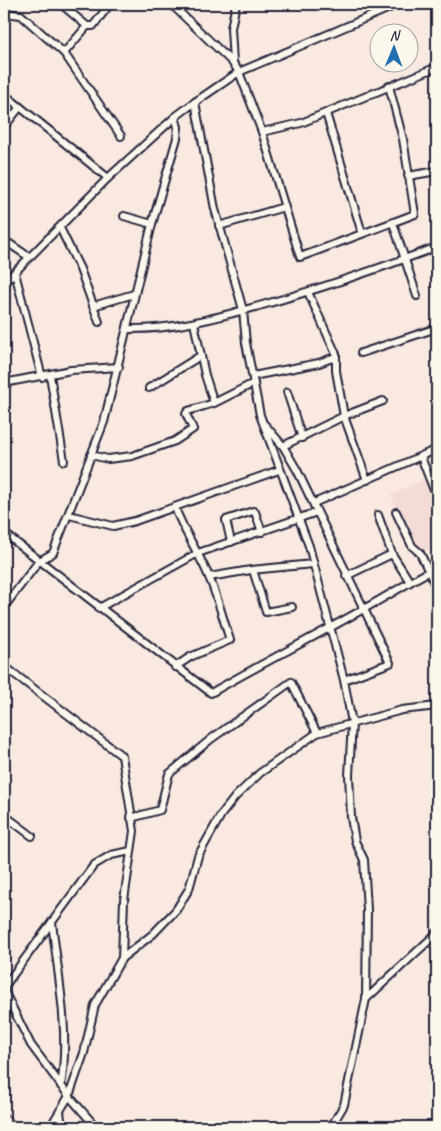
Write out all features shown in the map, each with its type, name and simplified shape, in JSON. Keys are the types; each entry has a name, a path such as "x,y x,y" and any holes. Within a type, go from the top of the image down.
{"street":[{"path":"61,4 87,26 93,26 110,4"},
{"path":"171,4 233,63 239,72 262,132 300,257 415,214 402,139 389,86"},
{"path":"233,63 231,28 236,4"},
{"path":"4,283 108,178 175,117 195,102 239,72 399,4"},
{"path":"435,4 437,9"},
{"path":"4,13 21,15 64,52 122,136"},
{"path":"64,52 87,26"},
{"path":"262,132 301,123 437,67"},
{"path":"4,94 108,178"},
{"path":"195,102 219,226 243,310 246,343 262,422 299,520 313,564 344,680 352,723 349,775 351,817 355,841 364,860 367,910 366,999 344,1105 331,1127"},
{"path":"4,128 20,107"},
{"path":"326,113 362,233"},
{"path":"4,607 39,561 54,553 104,422 119,367 134,294 177,138 178,127 175,117"},
{"path":"408,176 437,171"},
{"path":"219,226 284,207"},
{"path":"124,216 152,224"},
{"path":"393,223 417,296"},
{"path":"60,228 80,269 99,322"},
{"path":"4,240 29,257"},
{"path":"127,329 176,327 194,323 308,292 437,247"},
{"path":"15,273 46,376 64,461"},
{"path":"308,292 336,354 344,416 367,480"},
{"path":"93,306 134,294"},
{"path":"194,323 200,356 214,403"},
{"path":"361,353 437,328"},
{"path":"149,388 200,356"},
{"path":"91,455 118,460 175,441 193,429 186,414 188,411 214,403 253,379 319,363 335,357"},
{"path":"4,383 71,370 119,367"},
{"path":"287,392 302,438"},
{"path":"283,446 344,416 383,401"},
{"path":"262,422 283,446 314,503 346,576 365,610 390,663 344,680"},
{"path":"314,503 437,449"},
{"path":"421,457 437,498"},
{"path":"69,515 113,526 135,522 279,470"},
{"path":"175,508 182,527 198,553 209,578 230,640 190,658 176,668"},
{"path":"231,542 226,520 253,511 262,532"},
{"path":"99,608 198,553 299,520 317,512"},
{"path":"396,512 412,546 420,553 430,571 437,589"},
{"path":"378,515 392,554 410,582"},
{"path":"4,533 210,693 270,658 365,610 437,567"},
{"path":"346,576 392,554"},
{"path":"209,578 253,570 313,564"},
{"path":"253,570 266,612 292,607"},
{"path":"4,666 122,756 134,831 124,900 122,958"},
{"path":"131,818 160,810 169,774 210,739 291,682 317,733"},
{"path":"50,1127 69,1096 84,1053 95,1005 122,958 152,934 176,910 189,889 198,856 206,840 235,797 260,773 317,733 402,710 437,706"},
{"path":"4,814 32,836"},
{"path":"4,987 94,865 112,855 132,851"},
{"path":"52,922 65,1034 66,1058 61,1086"},
{"path":"366,999 437,933"},
{"path":"4,991 31,1045 61,1086 96,1127"},
{"path":"60,1111 62,1127"},
{"path":"4,1118 14,1127"}],"shaded area":[{"path":"427,478 437,505 437,549 416,550 391,495"}]}
